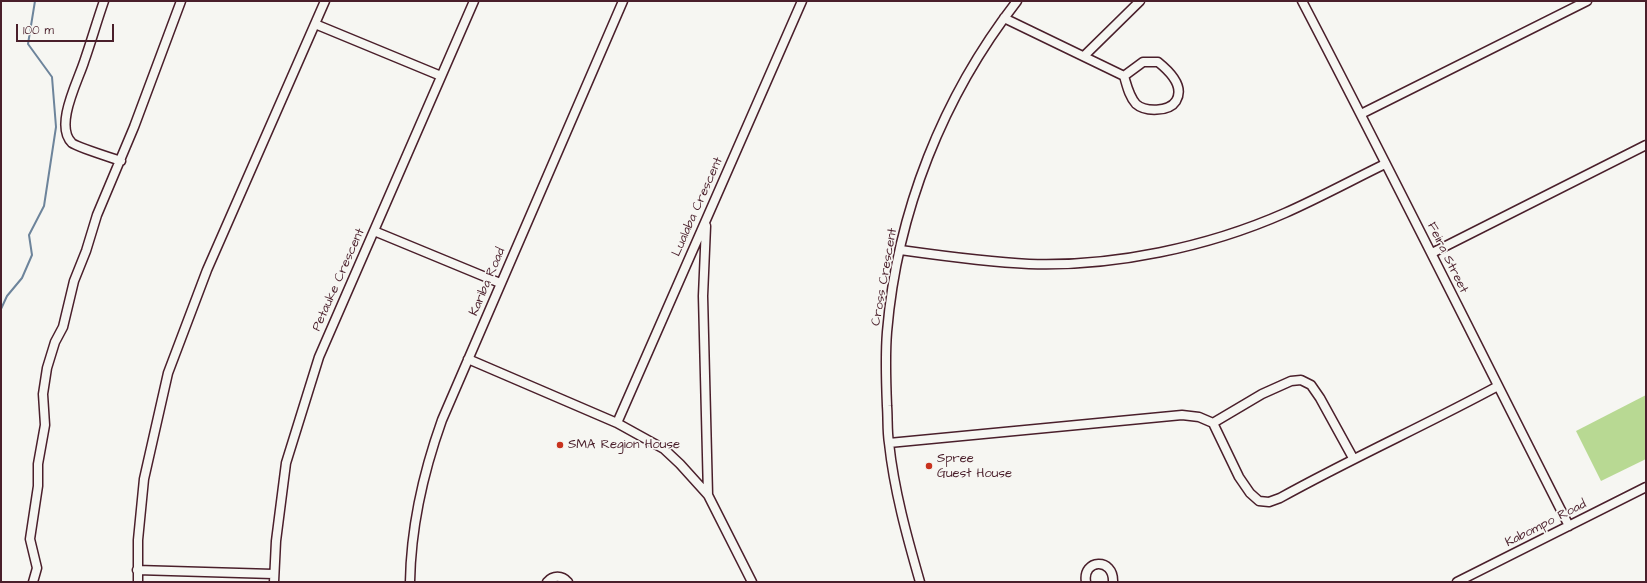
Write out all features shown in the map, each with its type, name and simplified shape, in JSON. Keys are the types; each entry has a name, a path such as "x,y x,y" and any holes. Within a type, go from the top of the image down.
{"street":[{"path":"104,1 81,72 70,97 66,133 74,144 121,161"},
{"path":"34,582 37,568 30,539 38,486 38,464 45,425 43,407 45,376 55,342 63,327 74,281 93,232 97,215 121,161 181,1"},
{"path":"138,582 138,540 146,470 168,373 207,270 325,1"},
{"name":"Petauke Crescent","path":"274,578 284,474 293,439 319,357 474,1"},
{"name":"Kariba Road","path":"410,582 413,532 418,500 429,456 442,420 623,1"},
{"name":"Lualaba Crescent","path":"617,423 802,1"},
{"name":"Cross Crescent","path":"920,582 902,515 889,443 886,388 887,333 900,250 917,186 943,121 968,74 1004,18 1017,1"},
{"path":"1084,56 1140,1"},
{"name":"Feira Street","path":"1302,1 1432,253 1569,526"},
{"path":"1361,114 1587,1"},
{"path":"1004,18 1124,76 1131,98 1138,106 1149,110 1160,109 1171,105 1176,101 1178,93 1177,86 1172,76 1158,62 1143,62 1124,76"},
{"path":"315,24 441,76"},
{"path":"1432,253 1646,145"},
{"path":"900,250 968,260 1030,264 1093,262 1165,251 1220,237 1284,213 1385,164"},
{"path":"706,219 703,264 704,366 708,495"},
{"path":"374,231 500,283"},
{"path":"688,260 703,264"},
{"path":"468,359 617,423 664,449 708,495 752,582"},
{"path":"1213,423 1262,394 1291,381 1301,380 1311,385 1320,398 1353,458"},
{"path":"889,443 1182,415 1199,417 1213,423 1239,477 1250,493 1259,501 1269,502 1280,498 1353,458 1448,413 1498,386"},
{"name":"Kabompo Road","path":"1457,582 1646,487"},
{"path":"1086,582 1086,572 1095,564 1101,564 1111,570 1113,582"},
{"path":"137,570 274,578"},
{"path":"547,582 557,576 565,578 568,582"}],"green space":[{"path":"1646,395 1646,459 1601,481 1576,431"}],"waterway":[{"path":"1,309 7,296 22,278 32,255 29,235 44,206 56,127 52,77 28,44 35,1"}],"place":[{"name":"SMA Region House","path":"560,445"},
{"name":"Spree Guest House","path":"929,466"}]}
